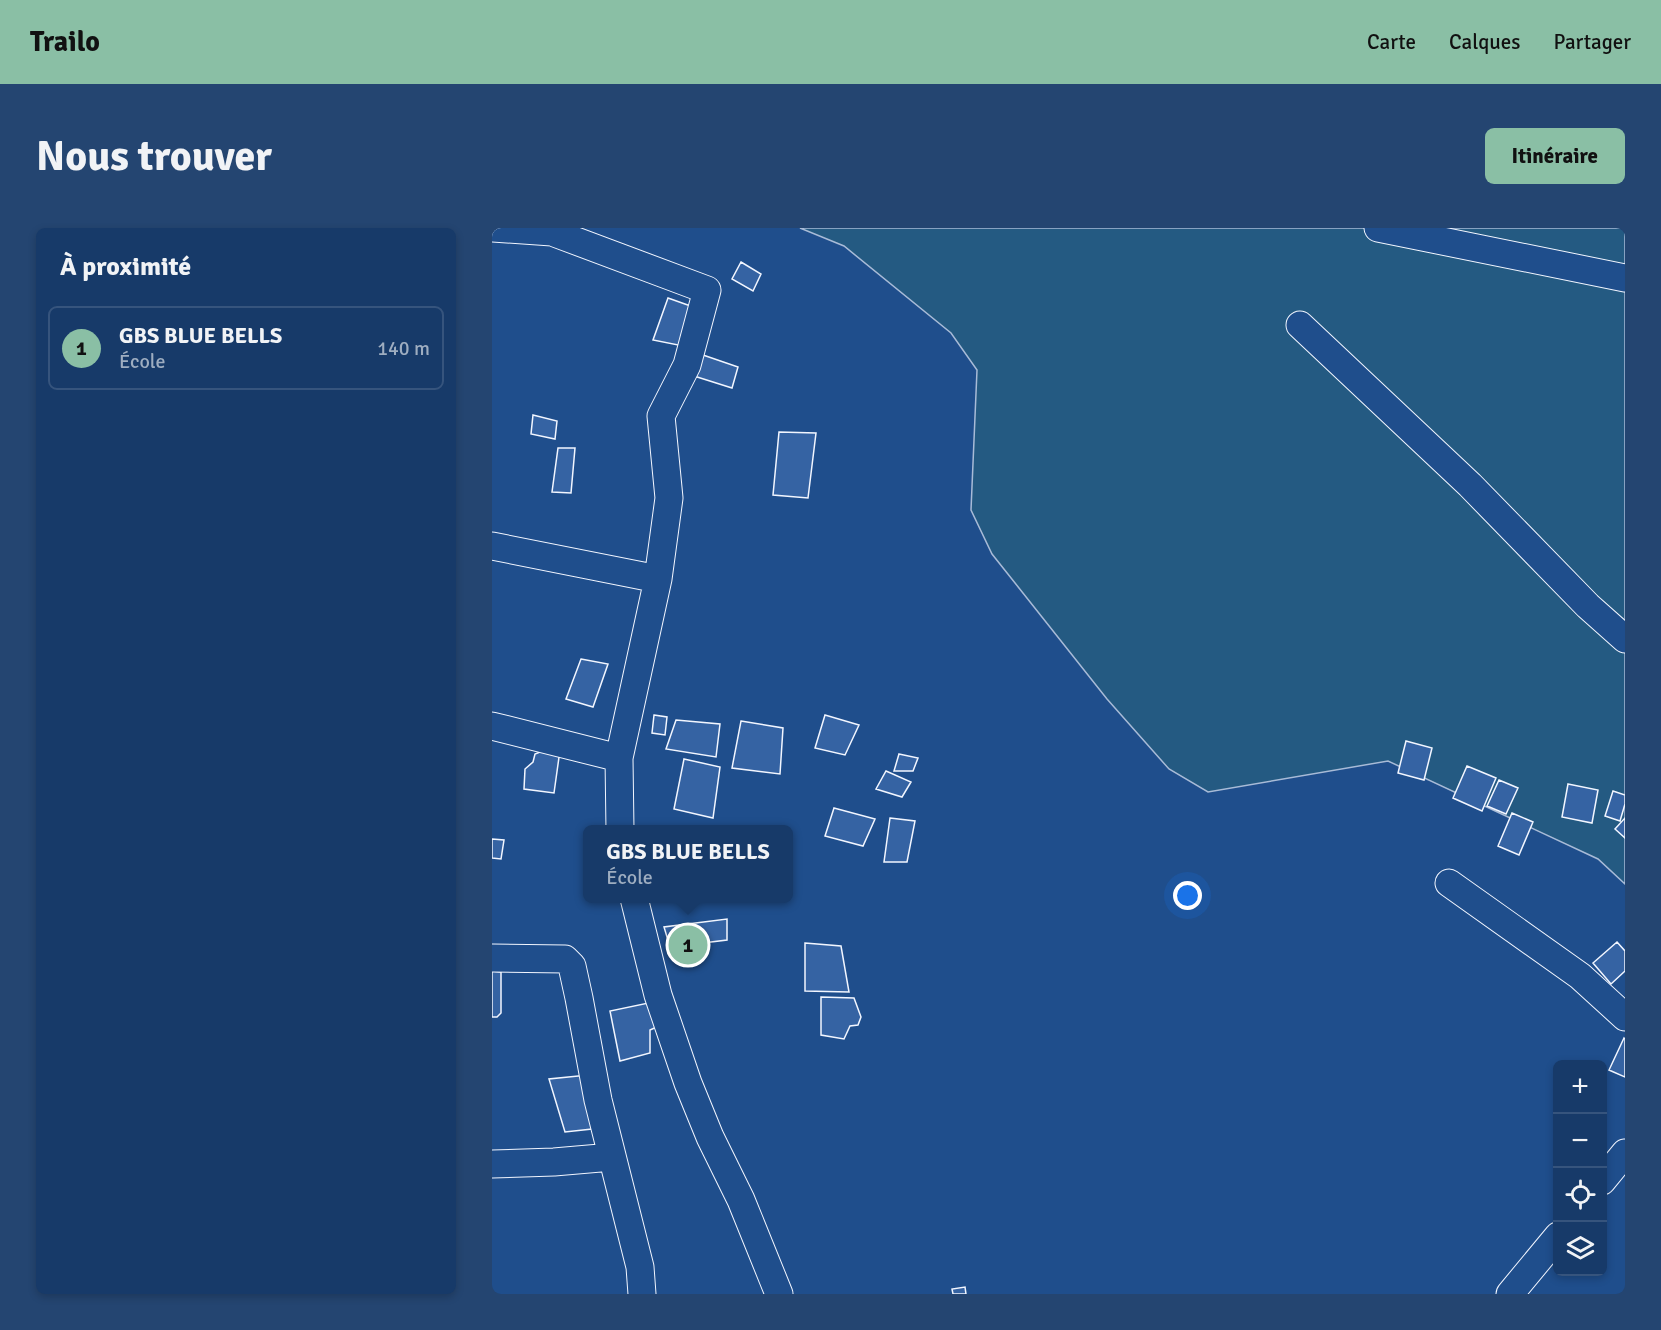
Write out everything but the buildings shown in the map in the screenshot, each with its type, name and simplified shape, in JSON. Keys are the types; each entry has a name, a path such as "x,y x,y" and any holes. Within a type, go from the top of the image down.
{"street":[{"path":"492,228 552,232 707,290 687,365 661,416 669,498 658,579 619,758 620,825"},
{"path":"1378,228 1625,278"},
{"path":"1300,325 1470,484 1588,606 1625,639"},
{"path":"492,546 658,579"},
{"path":"492,726 619,758"},
{"path":"1449,883 1580,976 1625,1017"},
{"path":"635,903 658,995 688,1083 710,1137 741,1200 779,1294"},
{"path":"492,958 565,960 572,966 598,1100 640,1267 642,1294"},
{"path":"1607,1175 1625,1153"},
{"path":"492,1164 612,1157"},
{"path":"1510,1294 1553,1241"}],"shaded area":[{"path":"800,228 1625,228 1625,884 1598,859 1388,761 1208,792 1169,769 1107,699 992,554 971,510 977,370 951,333 844,246"}],"place":[{"name":"GBS BLUE BELLS","path":"688,945"}]}
